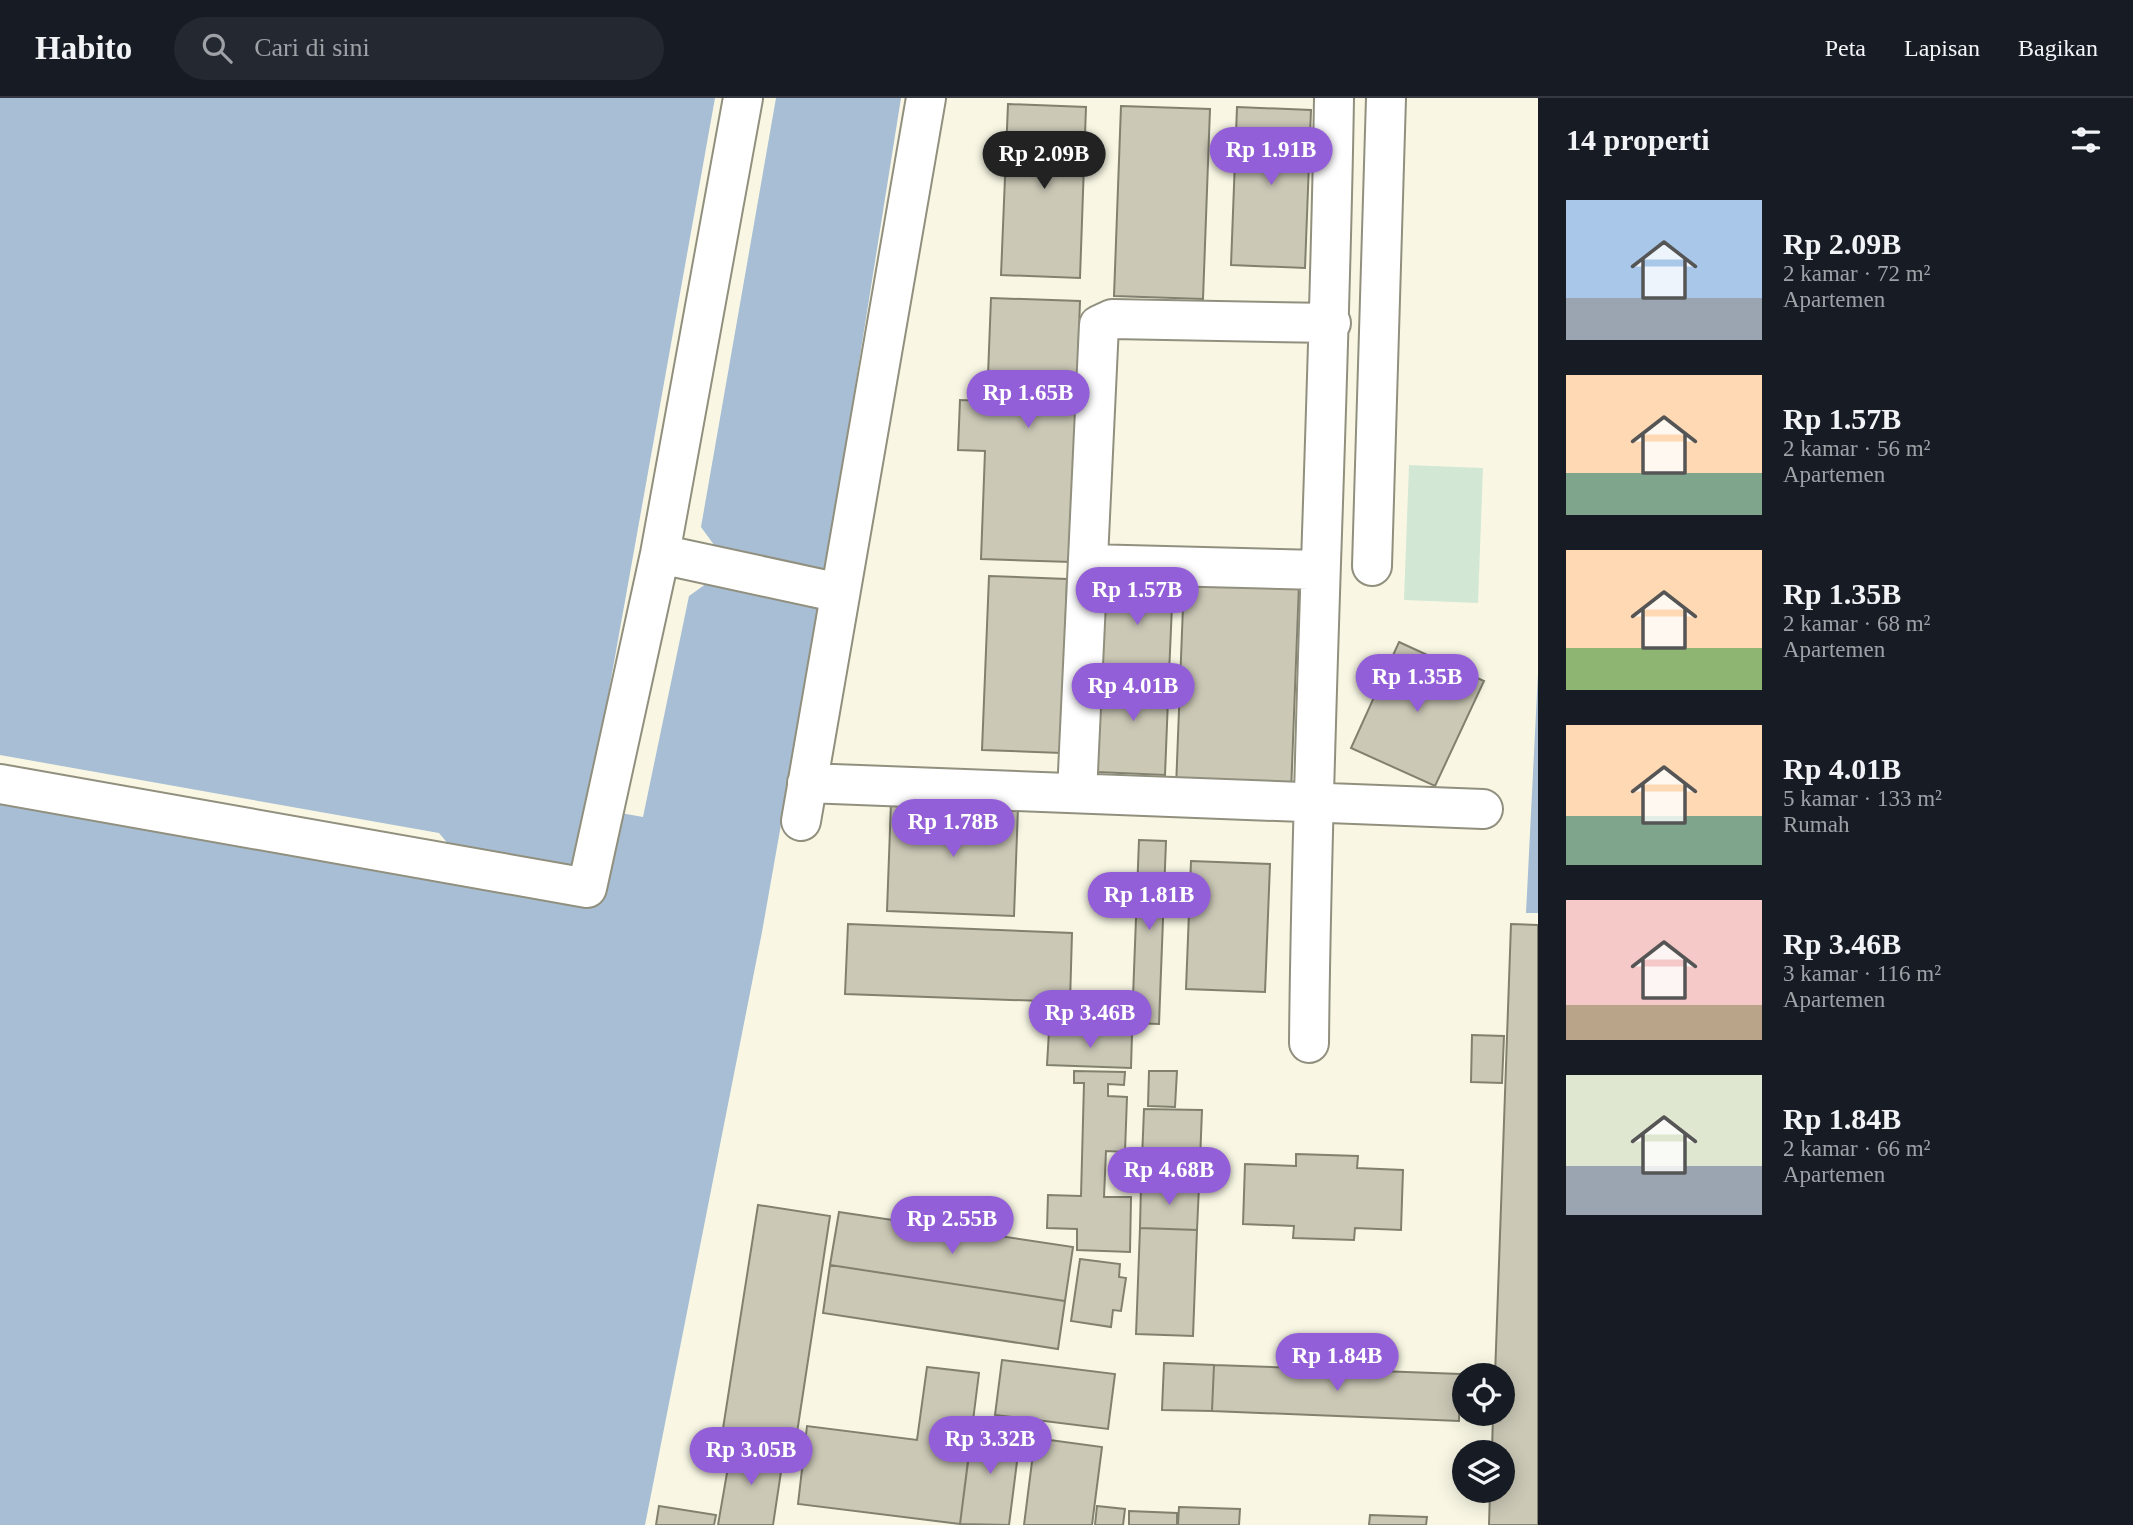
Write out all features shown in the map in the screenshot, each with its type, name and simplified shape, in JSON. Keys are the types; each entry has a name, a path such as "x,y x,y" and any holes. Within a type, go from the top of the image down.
{"lane":[{"path":"0,784 587,888 660,554 743,98"},
{"path":"801,821 926,98"},
{"path":"1309,1043 1311,803 1331,323 1334,98"},
{"path":"1372,566 1387,98"},
{"path":"1077,793 1099,325 1112,319 1331,323"},
{"path":"660,554 840,593"},
{"path":"1088,564 1319,570"},
{"path":"807,783 1483,809"}],"green space":[{"path":"1409,465 1483,468 1478,603 1404,600"}],"water":[{"path":"0,98 901,98 826,570 762,932 645,1525 0,1525"},
{"path":"1538,673 1538,913 1526,913"}],"pier":[{"path":"715,98 776,98 701,527 717,549 826,570 820,601 710,581 689,596 643,817 615,812 599,902 0,796 0,755 439,833 455,852 561,871 579,858"}],"building":[{"path":"1008,104 1086,107 1080,278 1001,275"},
{"path":"1121,106 1210,109 1203,299 1114,296"},
{"path":"1237,107 1311,110 1305,268 1231,265"},
{"path":"991,298 1080,301 1071,562 981,559 985,451 958,450 960,400 987,401"},
{"path":"989,576 1067,579 1061,753 982,750"},
{"path":"1184,580 1299,584 1291,793 1176,788"},
{"path":"1104,581 1173,583 1169,674 1101,672"},
{"path":"1399,642 1484,681 1435,786 1351,748"},
{"path":"1101,672 1169,674 1165,775 1097,772"},
{"path":"891,802 1018,807 1014,916 887,911"},
{"path":"1139,840 1166,841 1159,1024 1132,1023"},
{"path":"1191,861 1270,864 1265,992 1186,989"},
{"path":"848,924 1072,933 1070,1002 845,994"},
{"path":"1511,924 1538,925 1538,1525 1489,1525 1490,1503 1515,1503 1515,1440 1492,1440 1493,1426 1515,1426 1515,1363 1495,1363"},
{"path":"1049,1031 1132,1034 1131,1068 1047,1065"},
{"path":"1472,1035 1504,1036 1502,1083 1471,1082"},
{"path":"1074,1071 1125,1072 1124,1085 1108,1084 1108,1096 1127,1097 1125,1152 1106,1151 1104,1197 1131,1197 1130,1252 1077,1250 1077,1229 1047,1228 1048,1195 1081,1196 1084,1083 1074,1083"},
{"path":"1149,1071 1177,1071 1175,1107 1148,1106"},
{"path":"1144,1109 1202,1110 1199,1186 1141,1184"},
{"path":"1296,1154 1358,1156 1357,1168 1403,1170 1401,1230 1355,1228 1354,1240 1293,1238 1294,1226 1243,1224 1245,1164 1296,1166"},
{"path":"1141,1184 1199,1186 1197,1230 1140,1228"},
{"path":"758,1205 830,1216 795,1446 722,1435"},
{"path":"839,1212 1073,1247 1065,1301 830,1265"},
{"path":"1140,1228 1197,1230 1193,1336 1136,1334"},
{"path":"1080,1259 1120,1264 1119,1277 1126,1278 1121,1311 1113,1310 1111,1327 1071,1321"},
{"path":"830,1265 1065,1301 1058,1349 823,1313"},
{"path":"1002,1360 1115,1374 1108,1429 995,1415"},
{"path":"1164,1363 1214,1365 1212,1411 1162,1410"},
{"path":"1214,1365 1452,1374 1452,1421 1212,1411"},
{"path":"927,1367 979,1373 960,1524 798,1504 807,1426 917,1440"},
{"path":"973,1423 1021,1430 1009,1525 960,1524"},
{"path":"1035,1438 1102,1447 1092,1525 1024,1525"},
{"path":"732,1444 784,1452 773,1525 718,1525"},
{"path":"659,1506 716,1515 714,1525 656,1525"},
{"path":"1097,1506 1125,1509 1123,1525 1095,1525"},
{"path":"1179,1507 1240,1509 1239,1525 1178,1525"},
{"path":"1129,1511 1177,1513 1177,1525 1129,1525"},
{"path":"1370,1515 1427,1517 1426,1525 1369,1525"}]}
